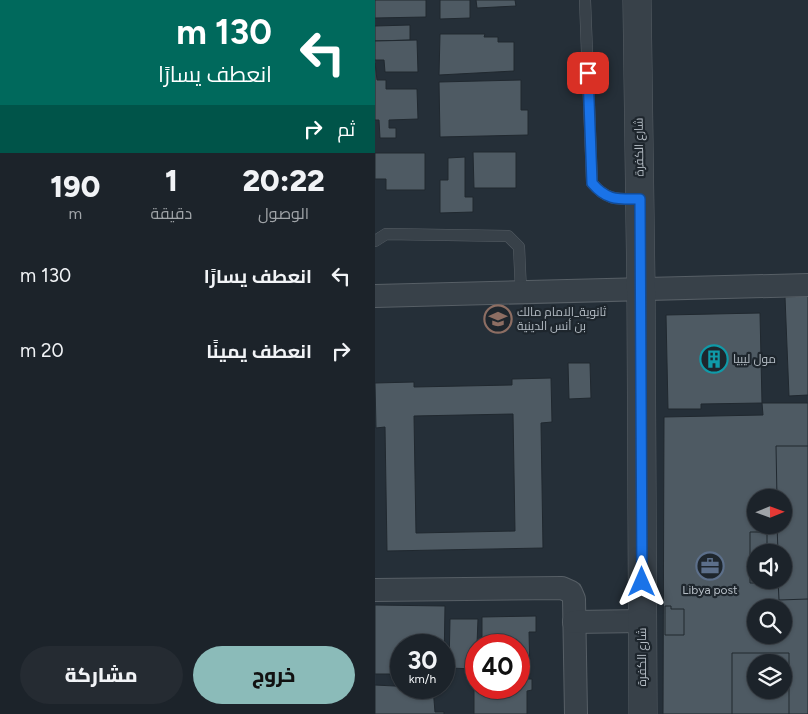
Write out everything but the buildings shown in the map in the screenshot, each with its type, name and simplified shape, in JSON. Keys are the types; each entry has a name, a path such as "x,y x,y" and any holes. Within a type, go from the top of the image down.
{"street":[{"name":"شارع الكفرة","path":"637,0 641,290 643,714"},
{"path":"375,296 808,285"},
{"path":"375,590 562,588 571,592 574,599 575,622 576,714"},
{"path":"575,622 642,621"}],"lane":[{"path":"585,0 592,183 601,194 614,199 640,199"},
{"path":"375,241 386,234 508,236 519,247 521,292"}],"place":[{"name":"ثانوية_الامام مالك بن أنس الدينية","path":"498,319"},
{"name":"مول ليبيا","path":"714,359"},
{"name":"Libya post","path":"710,566"}],"route":[{"path":"588,73 592,183 601,194 614,199 640,199 642,582"}]}
